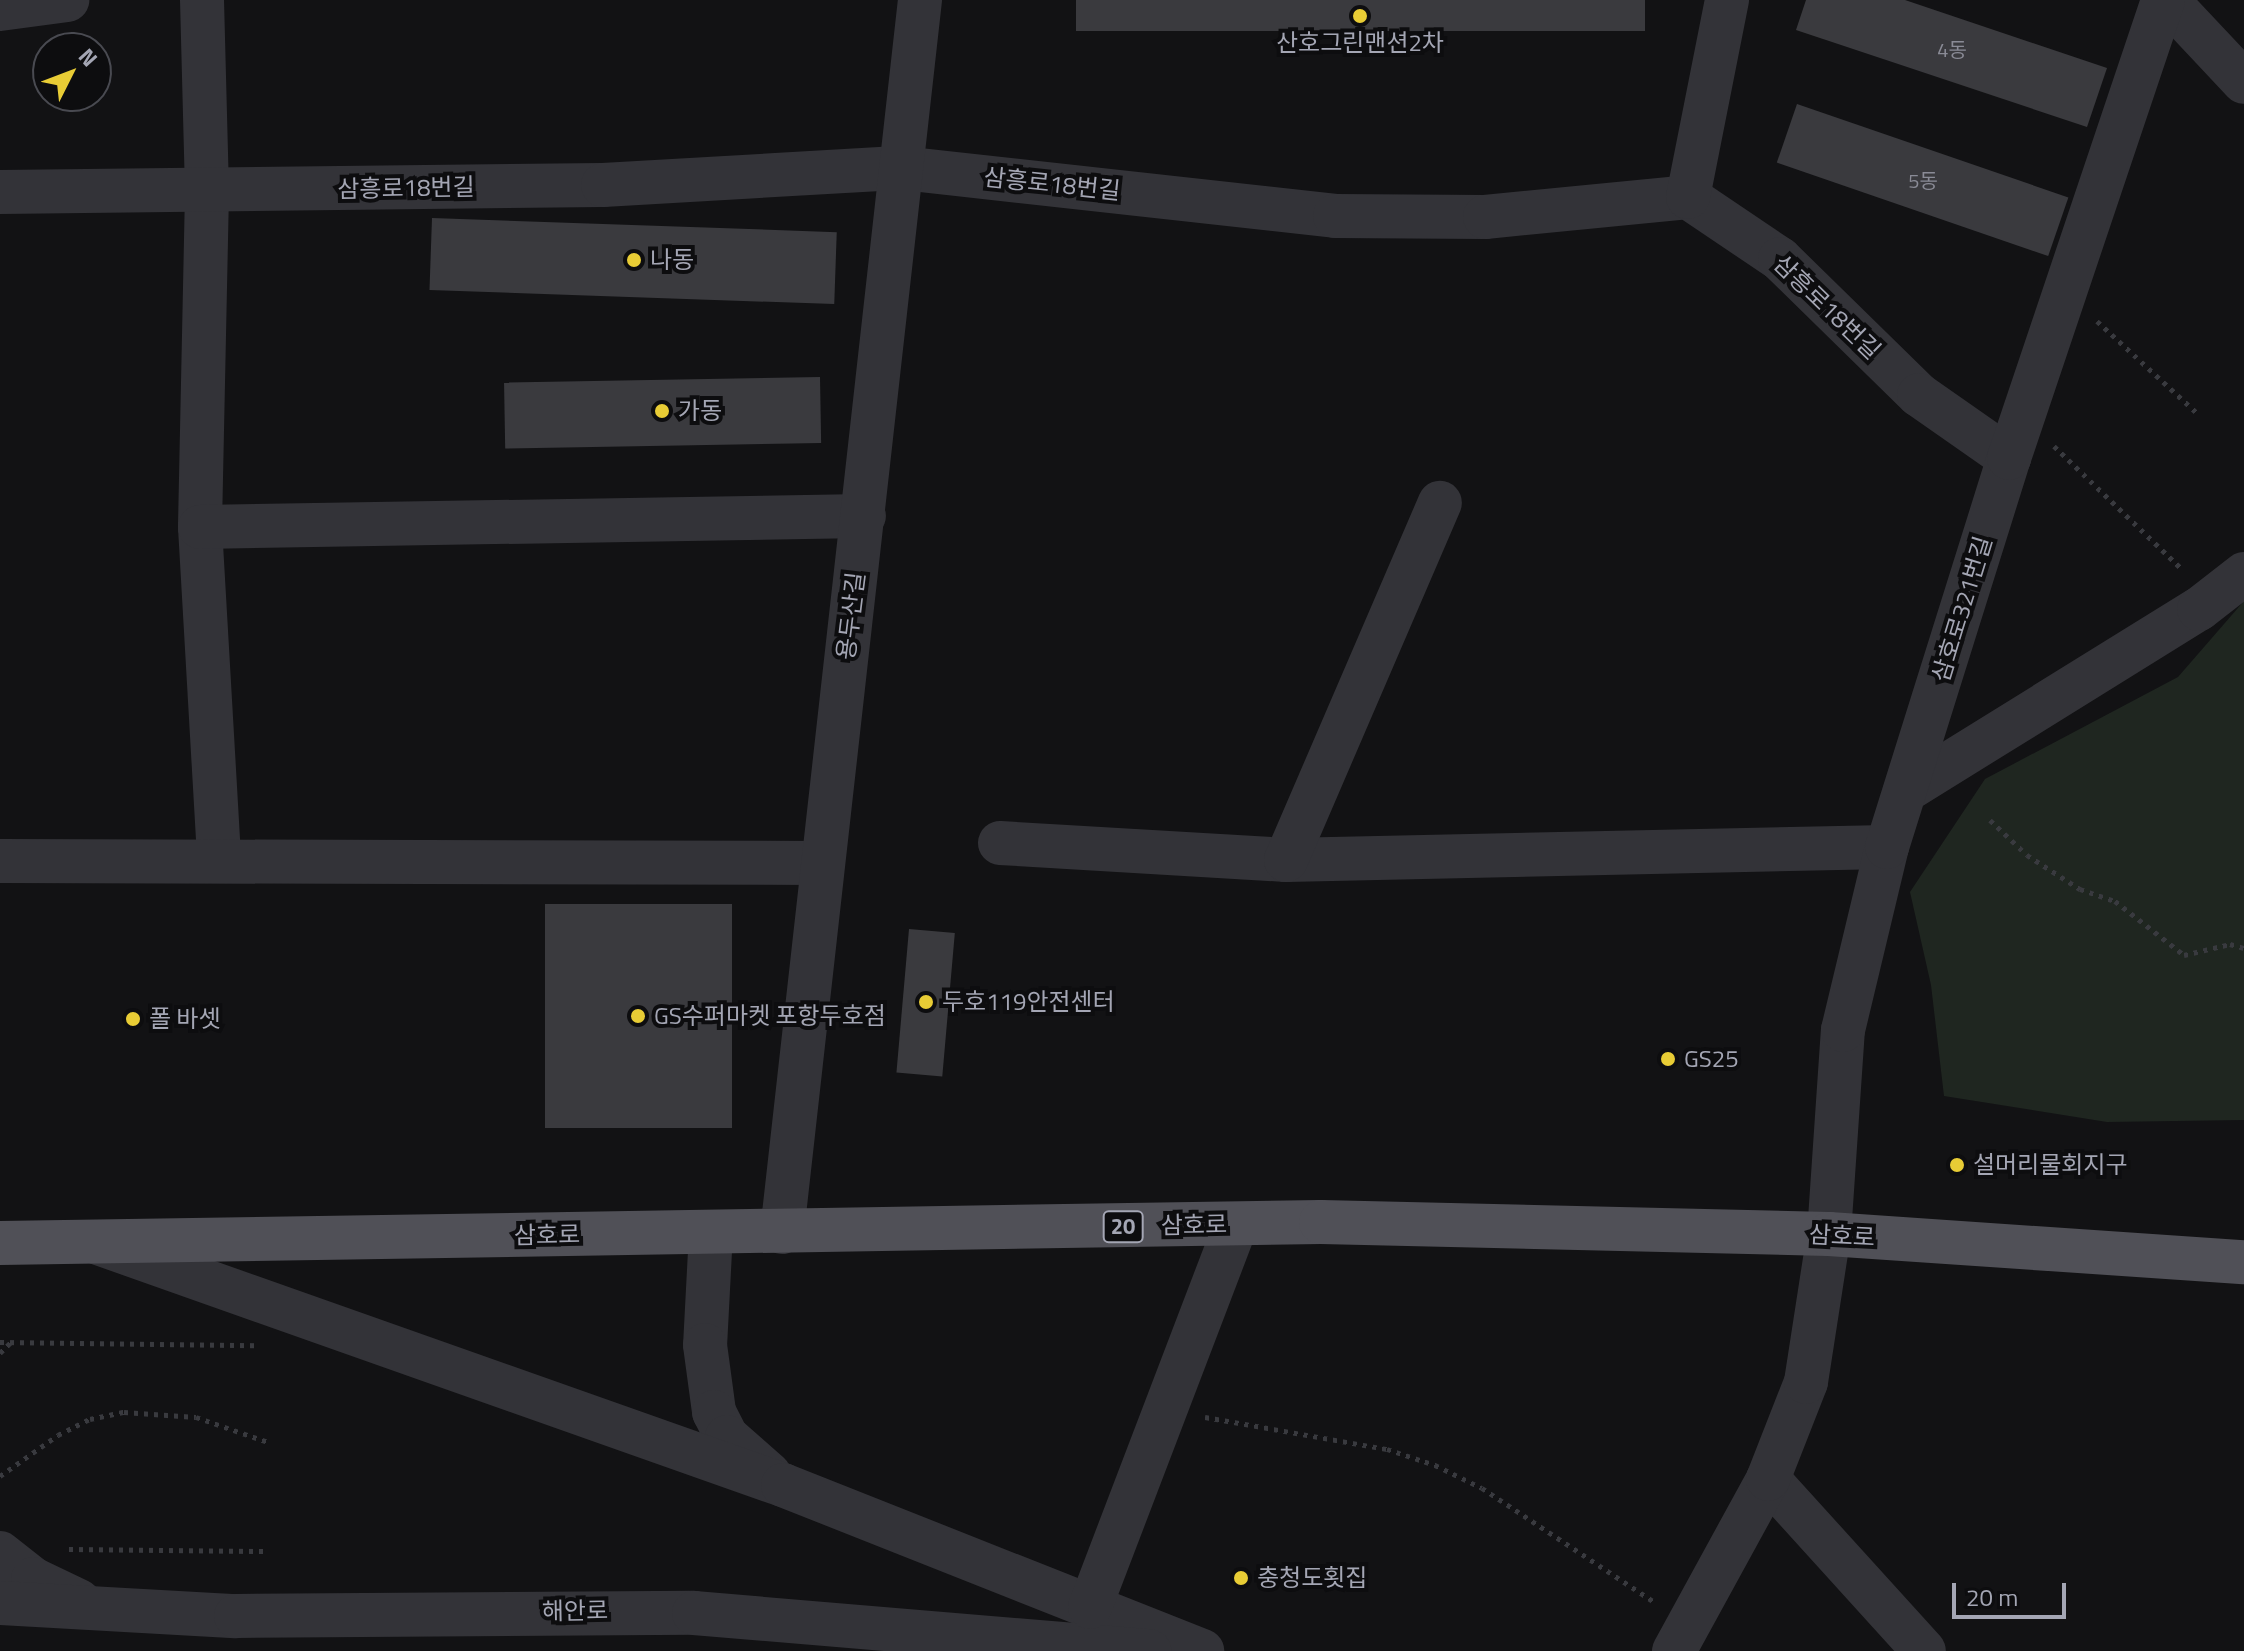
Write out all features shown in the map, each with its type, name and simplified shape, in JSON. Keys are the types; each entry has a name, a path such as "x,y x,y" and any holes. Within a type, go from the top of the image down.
{"main road":[{"name":"삼호로","path":"0,1243 1236,1224 1527,1225 1829,1234 2244,1262"}],"street":[{"path":"0,9 67,0"},
{"path":"202,0 207,192 200,527 219,859"},
{"name":"용두산길","path":"782,1232 820,863 864,516 920,0"},
{"path":"1688,197 1727,0"},
{"path":"2165,0 2244,82"},
{"name":"삼호로321번길","path":"1681,1638 1768,1479 1806,1382 1829,1234 1843,1030 1887,847 2009,458 2165,0"},
{"name":"삼흥로18번길","path":"0,192 207,192 603,185 902,168 1335,216 1485,217 1688,197 1780,259 1919,395 2009,458"},
{"path":"1286,860 1440,503"},
{"path":"200,527 864,516"},
{"path":"1905,791 2229,587"},
{"path":"1000,843 1286,860 1887,847"},
{"path":"0,861 219,859 820,863"},
{"path":"1090,1607 1236,1224"},
{"path":"711,1232 705,1345 714,1412 744,1455 783,1485"},
{"path":"92,1241 783,1485 1202,1651"},
{"path":"1768,1479 1924,1651"},
{"path":"0,1553 33,1579 99,1610"},
{"name":"해안로","path":"0,1603 236,1616 694,1613 1149,1651"}],"path":[{"path":"2067,293 2197,413"},
{"path":"2024,418 2229,587"},
{"path":"1990,820 2027,855 2080,889 2115,901 2184,955 2230,944 2244,948"},
{"path":"0,1342 274,1346"},
{"path":"0,1353 11,1342"},
{"path":"1165,1409 1387,1449 1435,1465 1482,1488 1681,1638"},
{"path":"0,1476 58,1435 90,1419 124,1412 196,1417 271,1443"},
{"path":"64,1549 268,1551"}],"shaded area":[{"path":"2244,601 2244,1120 2107,1122 1944,1096 1931,985 1910,892 1985,779 2178,677"}],"building":[{"name":"산호그린맨션2차","path":"1076,0 1645,0 1645,31 1076,31"},
{"path":"1806,0 1905,0 2107,68 2087,127 1796,30"},
{"path":"1797,104 2068,197 2048,256 1777,163"},
{"name":"나동","path":"432,218 837,232 834,304 429,290"},
{"name":"가동","path":"820,377 821,443 505,449 504,383"},
{"name":"GS수퍼마켓 포항두호점","path":"545,904 732,904 732,1128 545,1128"},
{"name":"두호119안전센터","path":"909,929 955,933 942,1076 896,1072"}],"place":[{"name":"산호그린맨션2차","path":"1360,16"},
{"name":"나동","path":"634,260"},
{"name":"가동","path":"662,411"},
{"name":"두호119안전센터","path":"926,1002"},
{"name":"GS수퍼마켓 포항두호점","path":"638,1016"},
{"name":"폴 바셋","path":"133,1019"},
{"name":"GS25","path":"1668,1059"},
{"name":"설머리물회지구","path":"1957,1165"},
{"name":"충청도횟집","path":"1241,1578"}]}
